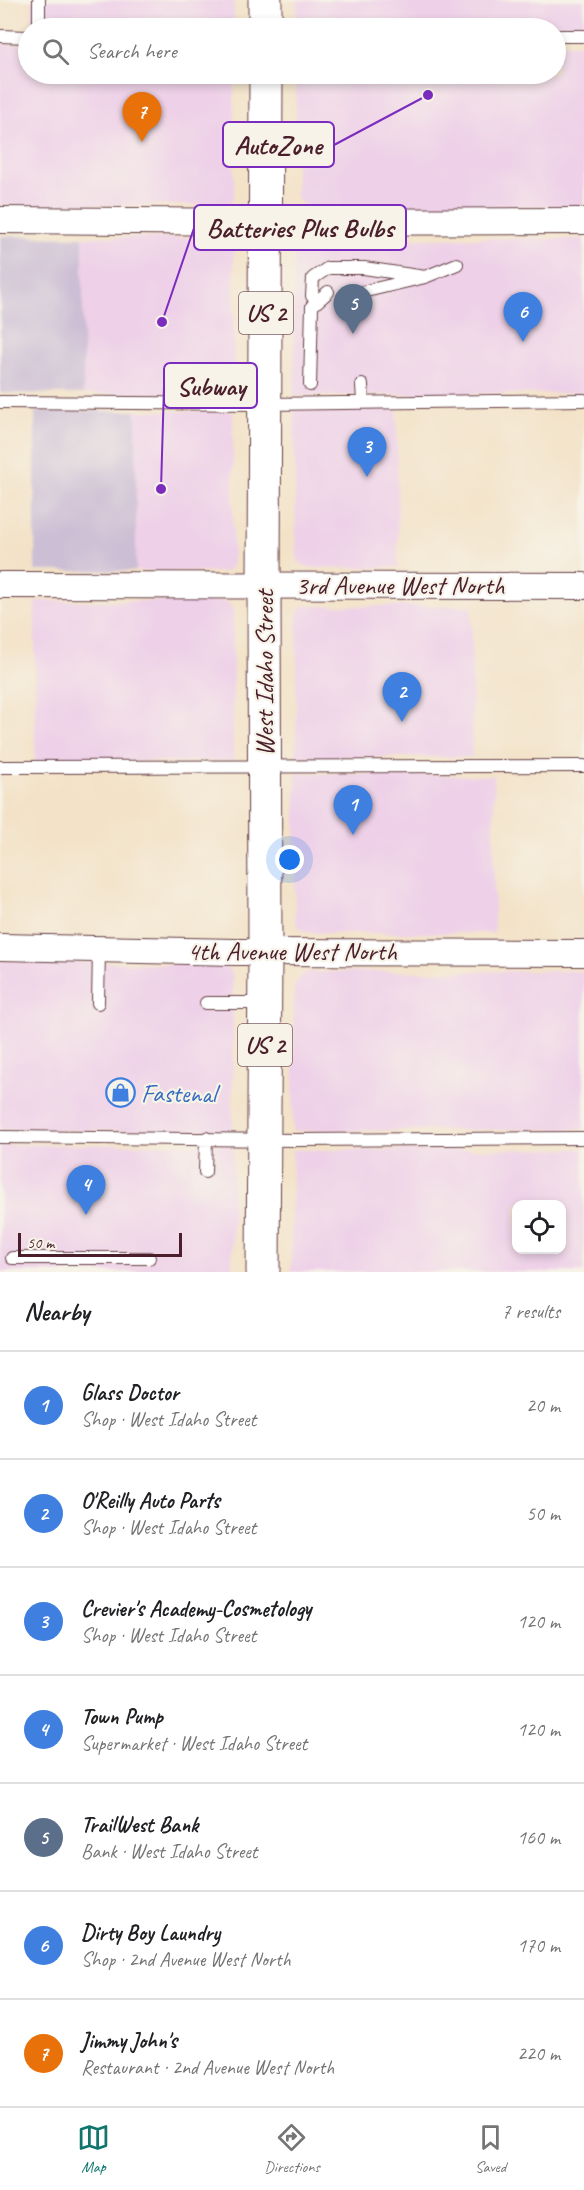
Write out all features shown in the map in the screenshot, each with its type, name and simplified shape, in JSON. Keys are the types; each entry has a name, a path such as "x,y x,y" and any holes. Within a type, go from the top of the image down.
{"highway":[{"path":"265,0 265,18"},
{"name":"West Idaho Street","path":"263,1272 266,84"}],"street":[{"path":"0,220 584,221"},
{"name":"3rd Avenue West North","path":"0,585 584,586"},
{"name":"4th Avenue West North","path":"0,947 265,952 584,953"}],"lane":[{"path":"39,0 39,18"},
{"path":"0,36 18,37"},
{"path":"566,36 584,36"},
{"path":"362,287 425,277 457,264"},
{"path":"310,385 313,278 328,268 364,268 425,277"},
{"path":"312,301 328,288"},
{"path":"362,385 363,402"},
{"path":"0,402 265,404 584,400"},
{"path":"0,767 584,766"},
{"path":"98,1003 99,950"},
{"path":"206,1003 265,1003"},
{"path":"0,1137 584,1138"},
{"path":"204,1172 206,1138"},
{"path":"12,1258 148,1258"},
{"path":"108,1258 108,1272"}],"shaded area":[{"path":"32,0 234,0 234,18 32,18"},
{"path":"296,0 584,0 584,29 566,29 566,18 297,18"},
{"path":"0,44 18,44 18,84 234,84 234,196 226,205 0,205"},
{"path":"566,44 584,44 584,206 306,207 296,198 296,84 566,84"},
{"path":"0,236 83,237 83,394 0,393"},
{"path":"83,237 225,238 230,240 234,246 234,395 83,394"},
{"path":"312,239 584,239 584,393 294,396 294,254 299,244"},
{"path":"294,409 397,409 398,567 311,568 299,563 296,551"},
{"path":"35,411 136,411 136,571 35,571"},
{"path":"136,411 233,411 233,564 226,572 136,571"},
{"path":"35,601 224,601 229,603 233,609 233,761 35,762"},
{"path":"303,606 472,606 472,757 296,757 297,615"},
{"path":"296,773 494,776 494,933 323,933 307,932 299,928 295,920"},
{"path":"0,960 214,965 229,969 233,975 233,1131 0,1130"},
{"path":"584,971 584,1129 293,1131 294,986 298,979 308,972"},
{"path":"233,1144 232,1272 0,1272 0,1145"},
{"path":"584,1149 584,1272 291,1272 292,1150"}],"place":[{"name":"AutoZone","path":"428,95"},
{"name":"Jimmy John's","path":"142,142"},
{"name":"Batteries Plus Bulbs","path":"162,322"},
{"name":"TrailWest Bank","path":"353,334"},
{"name":"Dirty Boy Laundry","path":"523,342"},
{"name":"Crevier's Academy-Cosmetology","path":"367,477"},
{"name":"Subway","path":"161,489"},
{"name":"O'Reilly Auto Parts","path":"402,722"},
{"name":"Glass Doctor","path":"353,835"},
{"name":"Fastenal","path":"120,1093"},
{"name":"Town Pump","path":"86,1215"}]}
